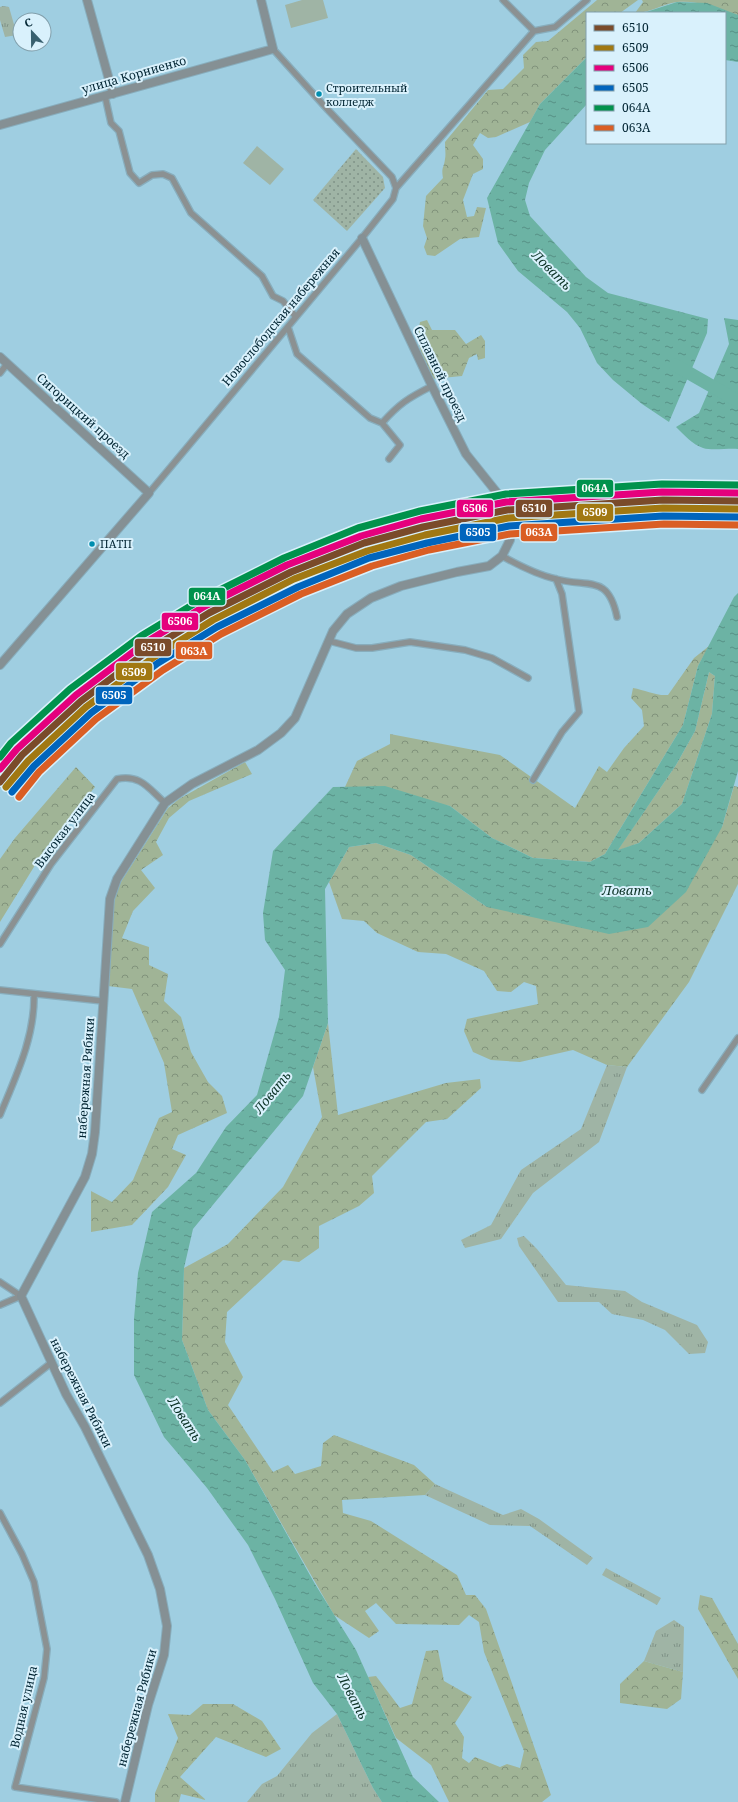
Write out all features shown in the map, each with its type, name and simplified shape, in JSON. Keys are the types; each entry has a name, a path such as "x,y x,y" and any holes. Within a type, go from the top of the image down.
{"street":[{"path":"87,0 109,95 111,122 119,131 130,173 139,183 152,175 163,174 172,178 191,213 262,276 273,296 283,301 296,317"},
{"path":"261,0 274,49 328,110 392,177 396,188"},
{"path":"503,0 534,31 555,26 587,0"},
{"name":"Новослободская набережная","path":"0,665 149,493 362,238 393,200 396,188 534,31"},
{"name":"улица Корниенко","path":"0,125 274,49"},
{"name":"Сплавной проезд","path":"362,238 466,454 502,499 507,513 510,540 502,556"},
{"path":"288,327 297,354 370,418 382,423 400,445 389,459"},
{"name":"Сигорицкий проезд","path":"0,357 149,493"},
{"path":"0,373 8,364"},
{"path":"382,423 398,405 432,386"},
{"path":"502,556 516,564 556,579 596,585 609,593 614,602 617,617"},
{"name":"набережная Рябики","path":"125,1802 148,1705 164,1655 167,1626 160,1589 148,1555 51,1363 21,1296 80,1188 89,1166 95,1132 110,899 113,889 117,879 165,804 192,784 258,750 281,733 295,718 333,631 347,614 371,598 401,586 457,572 489,566 502,556"},
{"path":"533,780 562,732 579,712 562,594 556,579"},
{"path":"329,641 356,648 372,648 410,642 465,650 492,658 528,678"},
{"name":"Высокая улица","path":"0,944 52,864 117,780 128,777 140,781 165,804"},
{"path":"0,990 103,1001"},
{"path":"0,1115 24,1055 34,1013 34,994"},
{"path":"702,1090 738,1038"},
{"path":"0,1282 21,1296"},
{"path":"0,1305 21,1296"},
{"path":"0,1404 51,1363"},
{"name":"Водная улица","path":"0,1513 22,1554 34,1582 47,1649 44,1678 15,1787 116,1802"}],"green space":[{"path":"302,0 323,0 328,18 291,28 285,5"},
{"path":"597,0 638,0 621,12 586,12 586,58 540,104 530,122 496,137 488,138 480,133 473,145 483,159 483,169 473,174 463,200 467,217 474,216 477,207 486,208 479,237 460,239 435,256 427,255 424,247 427,238 423,226 426,196 443,178 442,170 445,162 445,142 488,90 503,89 524,68 523,55 536,42 548,41"},
{"path":"642,0 738,0 738,15 693,2 677,2 646,12 636,12 643,2"},
{"path":"0,7 9,7 12,18 12,36 5,37 0,20"},
{"path":"257,146 284,169 270,185 243,163"},
{"path":"356,149 383,177 385,188 347,231 313,200"},
{"path":"427,320 432,330 455,330 466,344 481,335 485,341 485,358 478,360 477,354 469,358 462,376 432,379 423,357 418,338 420,322"},
{"path":"709,646 698,666 683,725 605,854 590,862 533,858 492,838 450,806 345,787 357,761 390,744 390,734 500,755 575,808 599,766 607,772 624,748 644,726 642,710 631,698 633,688 655,694 668,695 694,658"},
{"path":"709,672 715,676 712,714 682,804 639,843 617,851 676,765 695,731"},
{"path":"245,762 252,774 189,801 169,818 156,842 163,855 141,870 155,888 133,911 122,938 149,947 149,965 168,974 164,1001 181,1017 191,1052 208,1082 222,1096 227,1113 178,1135 172,1149 186,1155 168,1187 132,1225 91,1232 91,1191 112,1202 133,1180 159,1118 172,1112 164,1063 132,989 108,986 113,902 119,885 168,808 179,799"},
{"path":"76,767 95,787 45,849 0,922 0,859 15,838"},
{"path":"734,786 738,787 738,884 689,982 627,1067 607,1065 573,1050 520,1062 491,1060 473,1052 464,1031 467,1019 538,1004 536,986 524,982 511,992 497,991 484,971 446,954 418,952 377,933 364,921 342,919 329,882 349,847 376,843 411,855 487,907 722,827"},
{"path":"328,1023 338,1115 446,1083 480,1079 481,1088 447,1119 426,1122 372,1176 374,1193 359,1206 319,1226 319,1248 299,1262 283,1260 227,1312 225,1342 243,1377 228,1405 273,1472 288,1465 295,1474 321,1466 323,1443 334,1435 414,1465 435,1484 425,1495 342,1500 343,1513 371,1521 457,1575 466,1595 475,1595 486,1609 551,1795 542,1802 449,1802 431,1765 396,1738 368,1677 376,1676 400,1708 412,1704 426,1651 438,1650 444,1681 472,1697 455,1723 464,1737 462,1758 469,1763 475,1757 500,1767 507,1764 520,1768 524,1751 484,1652 479,1622 469,1615 459,1625 396,1624 376,1603 365,1611 379,1631 369,1638 334,1615 245,1460 208,1410 182,1340 184,1268 228,1244 283,1187 322,1117 313,1067"},
{"path":"607,1065 627,1067 599,1142 533,1193 501,1239 465,1248 461,1240 491,1225 521,1170 581,1129"},
{"path":"524,1236 537,1249 566,1285 625,1291 642,1302 697,1325 708,1342 705,1353 689,1354 665,1330 643,1320 612,1314 599,1302 558,1302 519,1246 517,1238"},
{"path":"435,1484 503,1515 521,1509 539,1519 593,1558 587,1565 530,1526 490,1525 425,1495"},
{"path":"606,1568 661,1598 657,1605 602,1575"},
{"path":"700,1595 712,1598 738,1644 738,1679 698,1609"},
{"path":"674,1620 684,1627 683,1672 644,1661 656,1631"},
{"path":"644,1661 683,1672 681,1699 667,1709 620,1703 620,1684"},
{"path":"203,1704 233,1704 262,1721 281,1749 266,1757 216,1737 180,1777 206,1800 181,1794 179,1802 155,1802 155,1793 178,1738 168,1714 190,1715"},
{"path":"337,1714 373,1788 382,1802 247,1802 262,1784 277,1776 312,1733"}],"water":[{"path":"677,2 707,3 738,15 738,62 726,60 726,12 646,12"},
{"name":"Ловать","path":"586,58 586,105 545,150 529,183 525,200 530,216 586,277 608,293 708,319 707,333 669,422 642,404 613,380 597,363 580,328 567,312 518,271 498,243 487,198 540,104"},
{"path":"724,318 738,320 738,449 707,449 692,442 676,427 699,413 729,344"},
{"name":"Ловать","path":"738,593 738,771 722,827 686,892 648,927 609,934 487,907 411,855 376,843 349,847 325,889 328,1023 303,1096 193,1229 184,1268 182,1340 208,1410 245,1460 315,1584 356,1650 413,1777 439,1802 382,1802 373,1788 337,1714 313,1683 275,1599 248,1545 207,1488 164,1437 134,1375 134,1319 138,1273 152,1212 196,1173 226,1127 257,1095 279,1017 285,970 265,940 263,913 273,851 333,787 385,786 450,806 492,838 533,858 590,862 605,854 683,725 698,666 734,597","holes":["709,672 715,676 712,714 682,804 639,843 618,850 676,765 695,731"]}],"waterway":[{"name":"Ловать","path":"675,365 738,401"}],"transit line":[{"name":"064А","path":"0,757 11,743 70,689 141,636 202,599 284,558 358,528 420,511 506,494 662,484 738,485"},
{"name":"6506","path":"0,769 17,749 76,695 145,643 205,606 287,565 361,536 421,519 506,502 662,492 738,493"},
{"name":"6510","path":"0,782 22,755 81,701 149,650 209,613 291,572 364,543 423,527 507,510 663,500 738,501"},
{"name":"6509","path":"6,787 28,761 86,707 154,657 213,620 294,579 367,551 425,535 508,518 663,508 738,509"},
{"name":"6505","path":"12,792 34,766 91,713 158,663 217,627 298,587 369,558 427,543 509,526 663,516 738,517"},
{"name":"063А","path":"19,797 39,772 96,719 163,670 221,634 301,594 372,566 429,550 510,534 664,524 738,525"}],"place":[{"name":"Строительный колледж","path":"319,94"},
{"name":"ПАТП","path":"92,544"}]}
